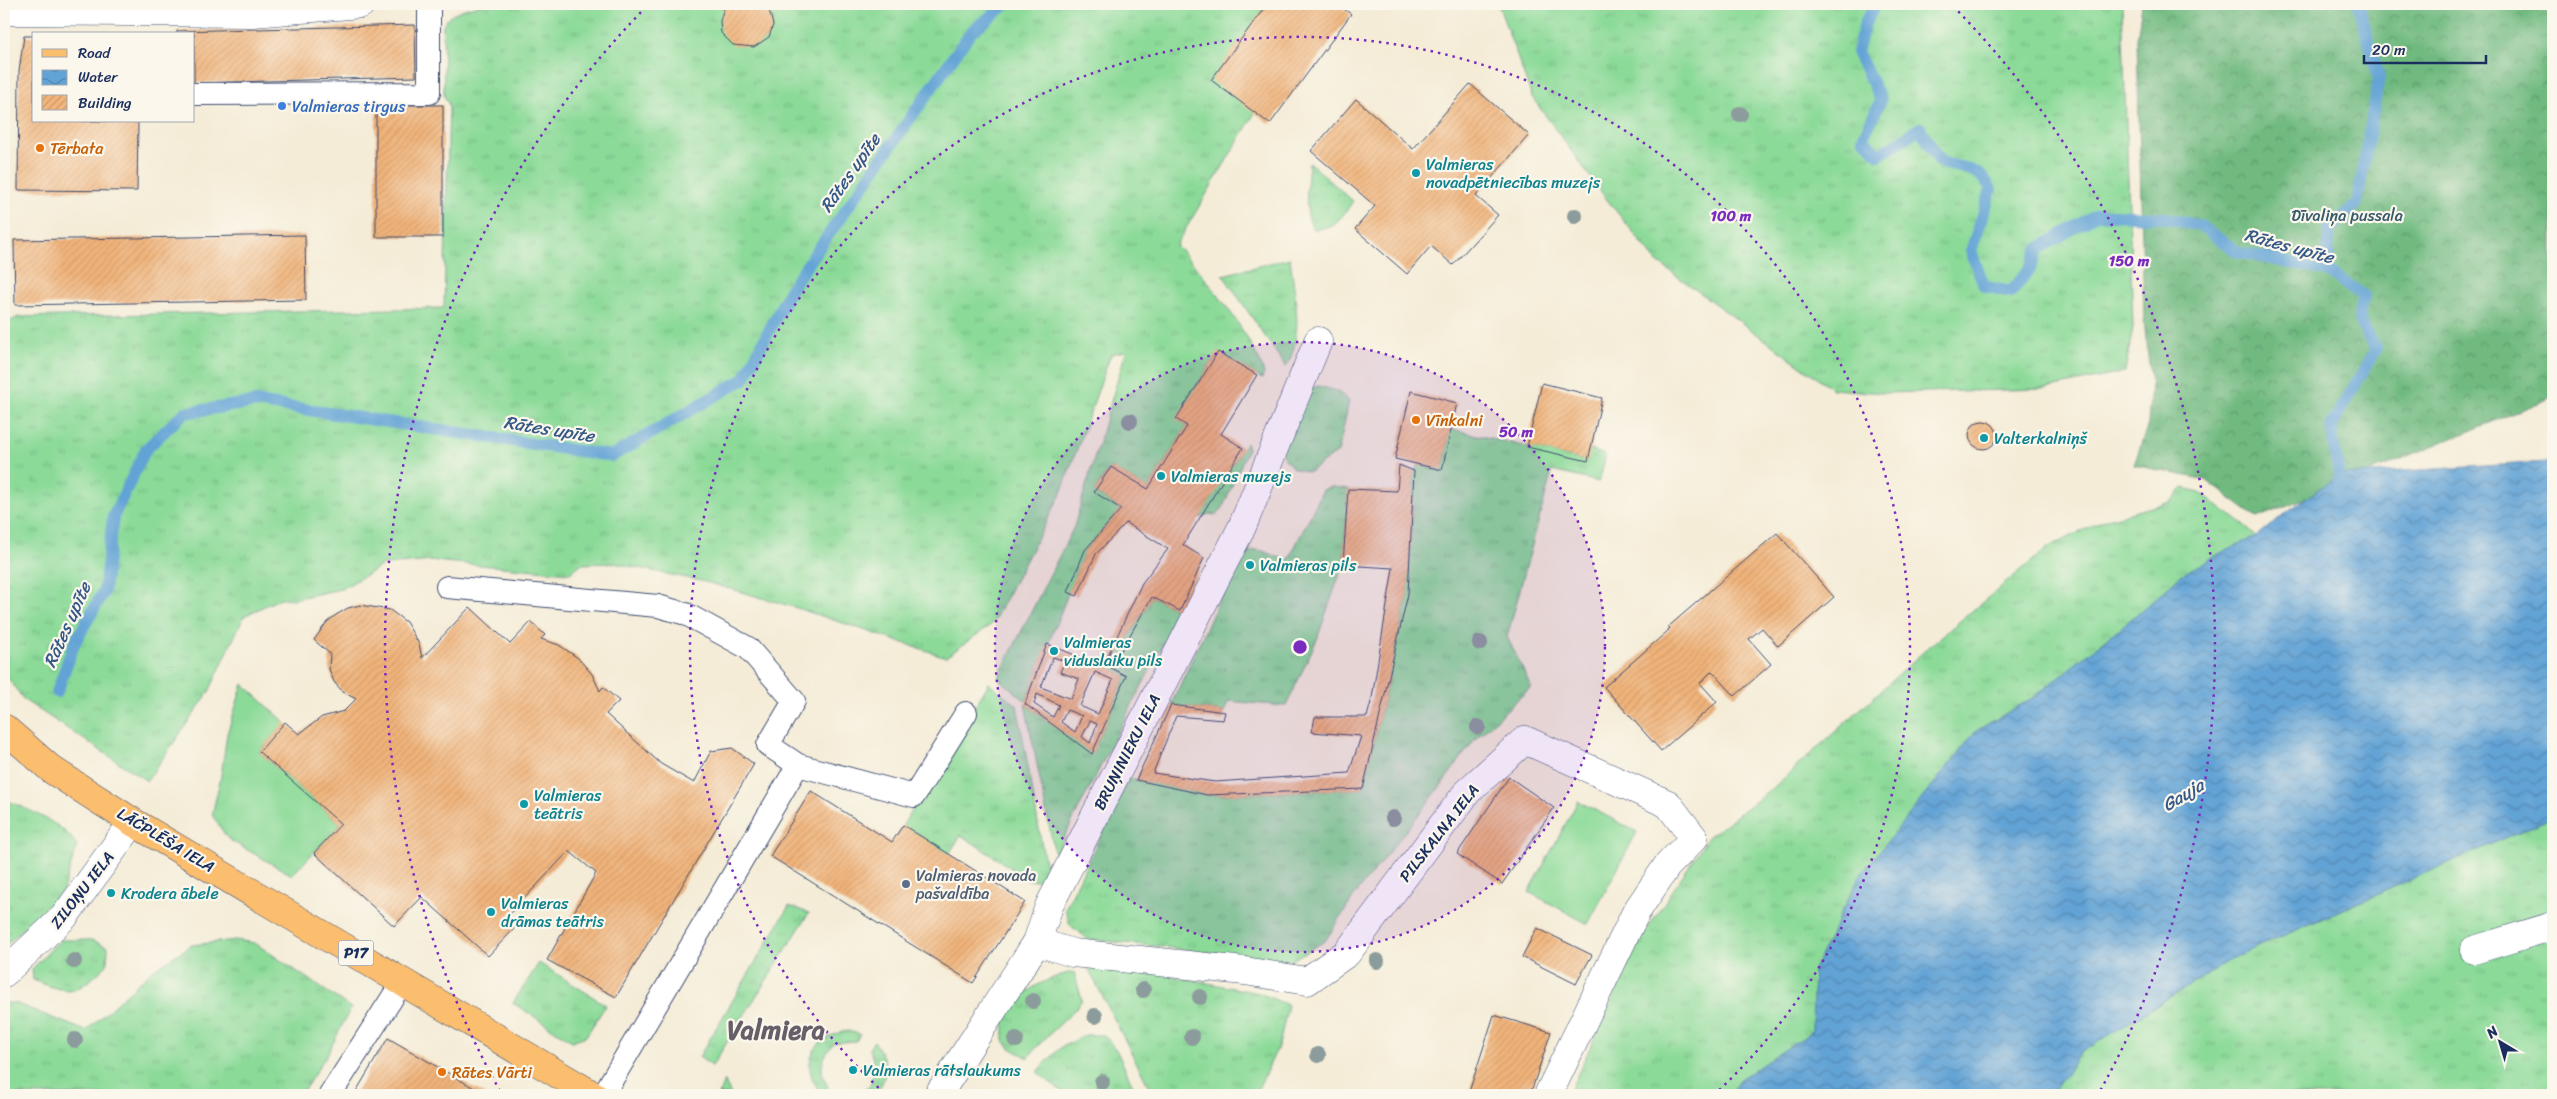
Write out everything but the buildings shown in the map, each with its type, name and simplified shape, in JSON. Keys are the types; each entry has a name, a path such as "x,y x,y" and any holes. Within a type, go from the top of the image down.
{"main road":[{"name":"LĀČPLĒŠA IELA","path":"4,728 52,770 133,822 593,1095"}],"street":[{"path":"4,11 103,8 155,23 361,4"},
{"name":"BRUŅINIEKU IELA","path":"938,1095 1037,942 1049,906 1242,527 1318,341"},
{"name":"PILSKALNA IELA","path":"1037,942 1072,953 1245,971 1307,982 1347,953 1468,791 1525,740 1668,804 1694,838 1667,866 1636,912 1548,1095"},
{"name":"ZILOŅU IELA","path":"4,973 64,917 133,822"},
{"path":"2474,950 2553,926"}],"lane":[{"path":"195,94 429,93 429,4"},
{"path":"447,587 658,606 686,614 748,648 794,701 768,745 798,765 914,796 966,713"},
{"path":"603,1095 798,765"},
{"path":"330,1095 403,981"}],"green space":[{"path":"482,4 1320,4 1176,245 1213,288 1249,341 1264,373 1262,379 1218,352 1177,418 1187,426 1148,489 1110,467 1094,492 1121,509 1085,550 1026,701 998,678 1074,527 1126,351 1111,354 1060,496 992,624 946,657 797,608 706,582 614,563 581,564 570,573 434,561 383,565 341,589 293,599 281,598 244,616 209,692 147,781 24,700 4,673 4,325 18,317 444,308 449,105 444,96 443,25 455,13"},
{"path":"1498,4 2122,4 2133,327 2125,372 2046,389 1883,393 1833,389 1656,261 1605,197 1532,97"},
{"name":"Dīvaliņa pussala","path":"2142,4 2553,4 2553,397 2257,518 2206,480 2134,465 2148,424 2151,385 2144,320 2137,39"},
{"path":"1309,162 1353,201 1337,221 1327,227 1314,229 1308,216"},
{"path":"1290,258 1296,300 1297,328 1292,355 1286,367 1223,275"},
{"path":"1318,386 1337,391 1349,401 1338,452 1309,472 1293,468 1281,454 1307,390"},
{"path":"1451,429 1587,461 1590,450 1606,455 1599,482 1552,471 1507,637 1531,687 1475,739 1434,795 1355,895 1325,941 1290,961 1088,939 1070,925 1065,909 1129,778 1207,795 1363,789 1408,594 1414,471 1419,465 1442,470"},
{"path":"1246,443 1248,448 1222,509 1216,515 1209,514 1199,518"},
{"path":"1331,487 1348,489 1343,565 1317,639 1286,706 1228,701 1225,712 1171,705 1234,568 1247,554 1258,550 1288,561 1323,490"},
{"path":"2183,488 2200,492 2249,529 2256,537 2226,550 2181,575 2145,608 2034,697 1976,731 1814,969 1812,1032 1740,1079 1730,1095 1568,1095 1640,940 1708,837 1772,789 1931,645 2049,547 2104,520 2170,502"},
{"path":"1152,597 1180,611 1055,855 1025,704 1092,753 1126,676 1111,668"},
{"path":"989,683 1017,705 1047,874 1041,880 1029,880 961,835 949,854 903,825"},
{"path":"243,684 285,722 259,752 341,824 292,875 228,839 212,815 221,776 227,734"},
{"path":"4,799 55,824 77,846 63,890 4,947"},
{"path":"1578,801 1637,832 1588,924 1529,892"},
{"path":"2553,817 2553,1095 2051,1095 2080,1053 2237,956"},
{"path":"789,906 809,913 712,1066 699,1057"},
{"path":"60,940 92,940 108,947 107,965 81,987 73,989 57,988 33,980 32,969"},
{"path":"235,940 255,943 351,1008 329,1051 301,1095 4,1095 4,1003 15,1003 86,1031 154,969 192,945"},
{"path":"539,963 606,1005 586,1036 572,1041 513,1003"},
{"path":"1086,964 1125,967 1259,993 1288,1005 1279,1045 1255,1095 1153,1095"},
{"path":"1074,972 1082,1000 1076,1008 1028,1058 1010,1048 1004,1041 1004,1026 1009,1011 1015,1003 1023,995 1043,982"},
{"path":"848,1031 860,1034 856,1041 834,1043 826,1054 822,1069 828,1087 823,1095 811,1074 812,1054 825,1039"},
{"path":"1086,1035 1104,1035 1117,1051 1137,1095 1064,1095 1037,1072 1061,1047"},
{"path":"874,1041 885,1062 886,1068 883,1080 876,1095 856,1095 870,1086 875,1064 869,1049"},
{"path":"724,1080 731,1095 719,1095"}],"water":[{"name":"Gauja","path":"2553,458 2553,817 2237,956 2080,1053 2051,1095 1730,1095 1740,1079 1812,1032 1814,969 1859,877 1976,731 2034,697 2145,608 2181,575 2226,550 2256,537 2288,511 2339,475 2547,462"}],"waterway":[{"name":"Rātes upīte","path":"57,692 74,644 104,591 113,517 146,449 184,413 256,402 612,456 744,379 791,288 971,32 1006,4"},
{"name":"Rātes upīte","path":"1876,4 1865,23 1857,52 1881,100 1863,138 1879,155 1920,128 1940,162 1970,170 1977,173 1987,182 1991,190 1971,251 1984,286 2011,292 2030,269 2038,249 2097,214 2166,218 2200,226 2238,252 2328,271 2364,296 2360,312 2361,324 2376,349 2331,426 2339,475 2338,492"},
{"path":"2328,271 2329,230 2357,203 2379,78 2358,4"}],"place":[{"name":"Valmieras tirgus","path":"282,106"},
{"name":"Tērbata","path":"40,148"},
{"name":"Valmieras novadpētniecības muzejs","path":"1416,173"},
{"name":"Vīnkalni","path":"1416,420"},
{"name":"Valterkalniņš","path":"1984,438"},
{"name":"Valmieras muzejs","path":"1161,476"},
{"name":"Valmieras pils","path":"1250,565"},
{"name":"Valmieras viduslaiku pils","path":"1054,651"},
{"name":"Valmieras teātris","path":"524,804"},
{"name":"Valmieras novada pašvaldība","path":"906,884"},
{"name":"Krodera ābele","path":"111,893"},
{"name":"Valmieras drāmas teātris","path":"491,912"},
{"name":"Valmieras rātslaukums","path":"853,1070"},
{"name":"Rātes Vārti","path":"442,1072"}],"district":[{"name":"Valmiera","path":"776,1030"}]}
